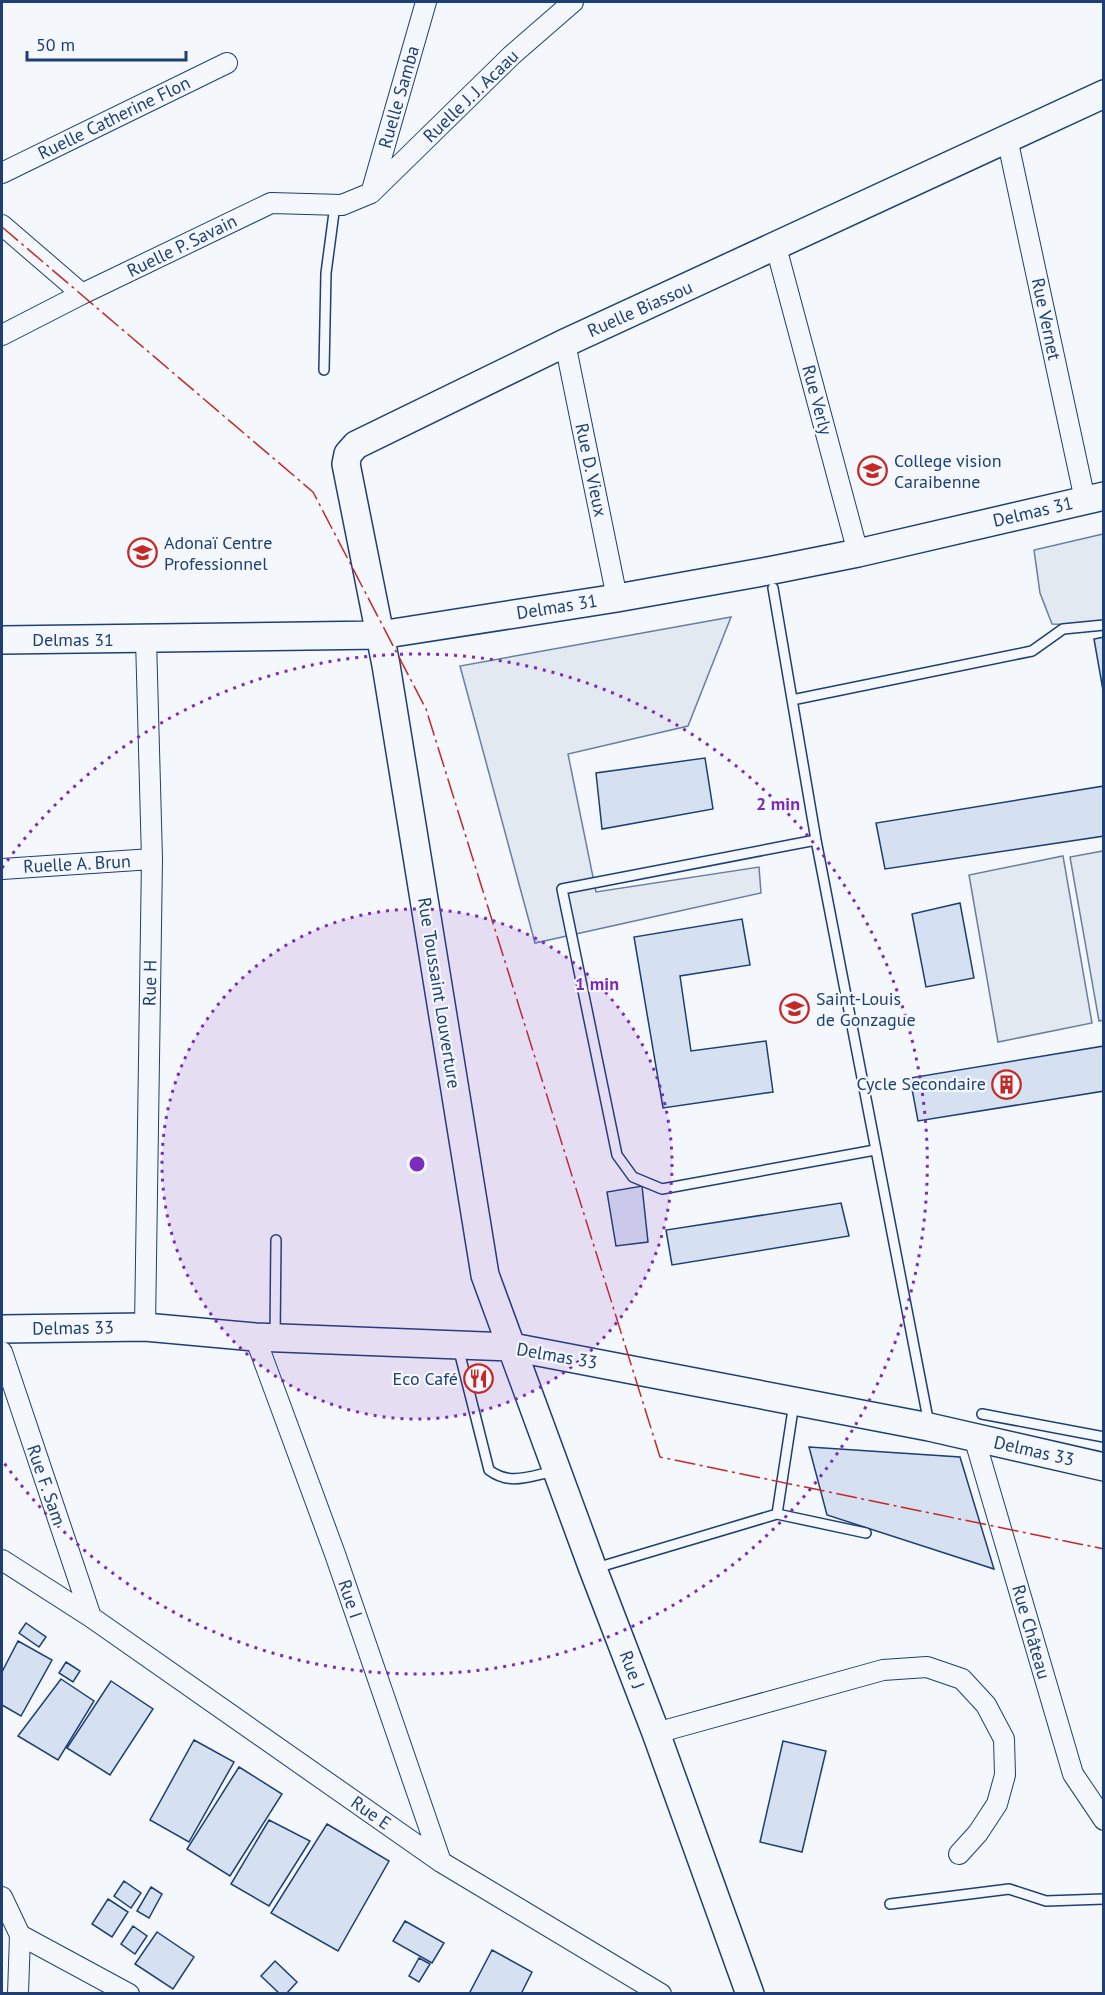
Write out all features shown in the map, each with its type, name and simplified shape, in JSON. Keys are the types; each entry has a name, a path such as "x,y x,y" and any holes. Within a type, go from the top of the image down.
{"street":[{"name":"Ruelle Samba","path":"371,193 426,2"},
{"name":"Ruelle J. J. Acaau","path":"371,193 512,55 573,2"},
{"name":"Ruelle Catherine Flon","path":"2,173 227,63"},
{"name":"Ruelle Biassou","path":"380,635 346,464 348,454 356,445 565,343 1104,94"},
{"name":"Rue Vernet","path":"1006,138 1094,498"},
{"name":"Ruelle P. Savain","path":"2,335 271,203 342,206 371,193"},
{"path":"2,225 82,294"},
{"name":"Rue Verly","path":"776,247 858,553"},
{"name":"Rue D. Vieux","path":"565,343 617,598"},
{"name":"Delmas 31","path":"2,640 380,635 617,598 770,580 858,553 1094,498"},
{"name":"Rue Toussaint Louverture","path":"380,635 485,1275 512,1347"},
{"name":"Rue H","path":"145,1328 152,859 146,639"},
{"name":"Ruelle A. Brun","path":"2,868 152,859"},
{"name":"Delmas 33","path":"2,1329 145,1328 265,1338 512,1347 929,1427 978,1426 1104,1467"},
{"name":"Rue I","path":"265,1338 335,1554 441,1862"},
{"name":"Rue J","path":"512,1347 656,1733 750,1994"},
{"name":"Rue F. Sam","path":"2,1352 91,1617"},
{"name":"Rue Château","path":"978,1426 1073,1774 1104,1820"},
{"name":"Rue E","path":"2,1560 91,1617 441,1862 661,1994"},
{"path":"656,1733 884,1670 927,1667 962,1679 986,1705 1004,1739 1005,1775 997,1804 978,1833 959,1854"},
{"path":"2,1897 20,1935 18,1994"},
{"path":"20,1935 129,1994"}],"lane":[{"path":"324,370 326,273 334,205"},
{"path":"770,580 816,840 929,1427"},
{"path":"792,700 1032,651 1063,629 1104,625"},
{"path":"816,840 562,889 617,1155 633,1177 662,1189 875,1150"},
{"path":"265,1338 276,1240"},
{"path":"457,1345 489,1470 497,1477 511,1480 557,1470"},
{"path":"777,1514 795,1401"},
{"path":"978,1426 1104,1437"},
{"path":"593,1569 777,1514 866,1533"},
{"path":"890,1904 1009,1889 1046,1901 1104,1899"}],"shaded area":[{"path":"1103,534 1103,626 1052,624 1040,593 1034,550"},
{"path":"731,617 688,726 568,754 596,892 759,867 761,893 535,943 460,666"},
{"path":"1103,851 1104,1020 1099,1021 1070,857"},
{"path":"1063,856 1092,1023 998,1042 969,875"}],"building":[{"path":"1104,637 1104,696 1094,639"},
{"path":"705,758 713,809 602,829 596,773"},
{"path":"1104,786 1104,836 885,869 876,823"},
{"path":"960,903 974,978 926,987 912,914"},
{"path":"742,919 750,965 680,976 691,1051 766,1041 773,1092 663,1108 634,937"},
{"name":"Cycle Secondaire","path":"1104,1046 1104,1091 918,1121 910,1078"},
{"path":"642,1186 648,1242 616,1246 607,1192"},
{"path":"841,1203 849,1236 672,1265 666,1230"},
{"path":"809,1447 960,1457 994,1569 827,1515"},
{"path":"26,1623 46,1637 39,1647 19,1633"},
{"path":"18,1641 52,1660 21,1716 2,1705 2,1672"},
{"path":"66,1662 80,1671 73,1682 59,1673"},
{"path":"61,1679 94,1701 58,1760 18,1736"},
{"path":"111,1681 153,1709 110,1775 67,1748"},
{"path":"194,1740 234,1762 189,1842 150,1820"},
{"path":"783,1741 826,1751 802,1852 760,1842"},
{"path":"239,1767 282,1794 230,1876 187,1849"},
{"path":"269,1820 310,1841 269,1906 231,1884"},
{"path":"327,1824 389,1861 338,1951 271,1913"},
{"path":"124,1881 141,1893 131,1908 114,1896"},
{"path":"151,1887 162,1894 149,1918 137,1911"},
{"path":"108,1899 128,1912 112,1937 92,1924"},
{"path":"405,1921 444,1943 432,1963 393,1941"},
{"path":"133,1926 147,1936 135,1954 121,1944"},
{"path":"157,1932 194,1957 173,1989 135,1964"},
{"path":"492,1950 532,1972 521,1994 469,1994"},
{"path":"419,1958 430,1964 419,1982 409,1976"},
{"path":"275,1961 297,1982 286,1994 280,1994 261,1976"}],"power":[{"path":"2,227 313,492 426,709 660,1457 1104,1549"}],"place":[{"name":"College vision Caraibenne","path":"873,471"},
{"name":"Adonaï Centre Professionnel","path":"143,553"},
{"name":"Saint-Louis de Gonzague","path":"795,1009"},
{"name":"Cycle Secondaire","path":"1007,1084"},
{"name":"Eco Café","path":"479,1379"}]}
